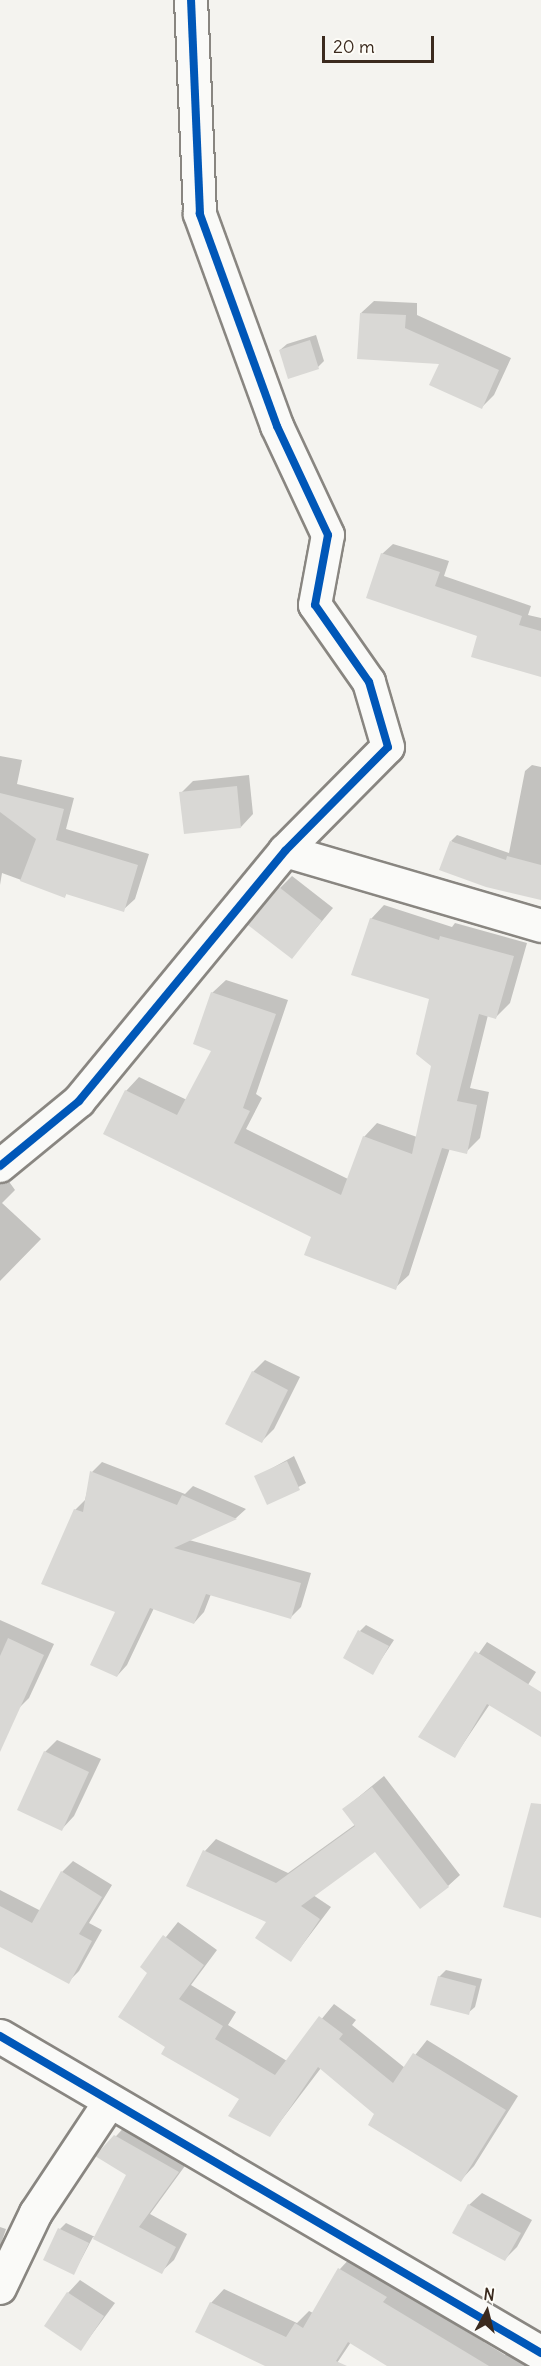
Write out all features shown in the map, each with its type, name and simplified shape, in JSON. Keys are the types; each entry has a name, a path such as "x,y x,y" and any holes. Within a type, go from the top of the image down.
{"street":[{"path":"0,1166 78,1101 285,851 388,747 369,682 315,605 327,535 277,426 200,214 197,57 191,0"},
{"path":"285,851 541,927"},
{"path":"0,2036 109,2103 541,2353"},
{"path":"0,2288 36,2212 109,2103"}],"building":[{"path":"360,313 406,315 405,328 499,370 482,409 429,385 439,364 357,359"},
{"path":"310,340 319,369 288,379 279,350"},
{"path":"381,553 440,572 435,586 522,616 519,625 541,631 541,677 471,657 477,636 366,598"},
{"path":"237,786 241,828 184,834 179,792"},
{"path":"0,793 64,809 56,840 138,865 124,912 66,894 65,898 20,881 36,839 0,812"},
{"path":"450,841 506,860 507,856 541,865 541,900 486,887 439,870"},
{"path":"279,887 322,921 292,959 248,925"},
{"path":"370,918 439,940 440,936 514,956 496,1019 479,1014 457,1101 477,1105 467,1154 442,1148 396,1290 304,1255 311,1237 103,1134 125,1090 177,1115 211,1051 193,1044 211,992 276,1014 243,1108 250,1111 234,1143 341,1195 363,1136 412,1154 431,1066 416,1054 429,999 351,975"},
{"path":"252,1371 288,1390 262,1443 225,1424"},
{"path":"287,1461 300,1490 267,1505 254,1476"},
{"path":"90,1471 177,1505 182,1495 237,1519 174,1548 301,1583 291,1619 206,1594 194,1624 150,1608 117,1677 90,1665 115,1612 41,1584 74,1509 83,1512"},
{"path":"358,1630 389,1646 373,1675 343,1658"},
{"path":"8,1638 44,1655 0,1752 0,1656"},
{"path":"475,1651 541,1692 541,1737 487,1704 455,1758 418,1737"},
{"path":"44,1751 89,1772 62,1831 17,1810"},
{"path":"372,1787 449,1887 420,1909 375,1852 301,1906 320,1919 291,1962 255,1938 266,1922 186,1886 203,1850 276,1883 355,1826 342,1809"},
{"path":"531,1803 541,1804 541,1918 503,1907"},
{"path":"61,1871 102,1897 79,1934 92,1941 69,1984 0,1947 0,1906 32,1923"},
{"path":"163,1935 204,1965 179,1999 223,2026 215,2039 275,2075 319,2016 343,2034 339,2039 393,2083 413,2053 506,2110 461,2182 368,2125 374,2114 318,2067 270,2137 228,2116 239,2099 161,2054 165,2047 118,2017 147,1973 140,1967"},
{"path":"438,1976 476,1986 469,2015 430,2005"},
{"path":"114,2135 179,2172 139,2227 176,2247 162,2274 93,2239 126,2175 95,2156"},
{"path":"468,2204 521,2233 505,2261 452,2233"},
{"path":"58,2228 89,2243 74,2275 43,2260"},
{"path":"338,2268 387,2297 383,2302 489,2366 387,2366 348,2342 336,2361 347,2366 265,2366 195,2332 210,2302 286,2337 295,2323 303,2328"},
{"path":"67,2292 104,2316 81,2351 44,2326"}],"cycle path":[{"path":"0,1166 79,1101 285,851 388,747 369,682 315,605 328,535 277,426 200,214 191,0"},
{"path":"0,2036 541,2353"}]}
